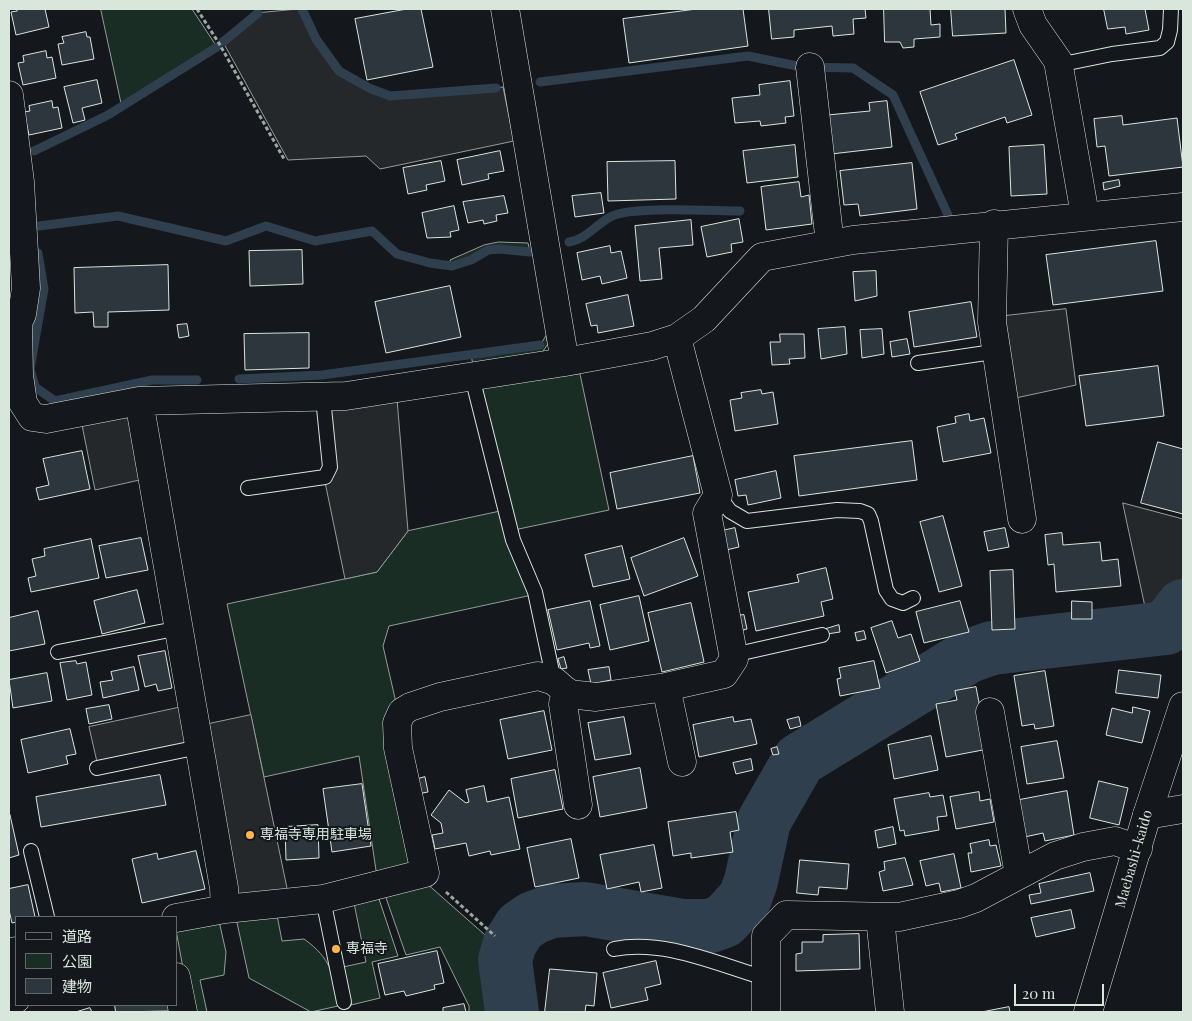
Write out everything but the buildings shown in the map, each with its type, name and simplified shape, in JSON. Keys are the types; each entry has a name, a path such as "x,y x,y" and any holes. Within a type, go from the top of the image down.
{"street":[{"path":"505,9 565,362"},
{"path":"1027,9 1033,25 1058,61 1085,215"},
{"path":"810,67 830,244"},
{"path":"9,95 20,182 26,288 22,314 13,323 23,404 32,417 46,419 139,401 232,397 323,398 472,377 652,346 677,338 704,319 762,257 830,244 994,224 1183,206"},
{"path":"994,224 992,315 1022,519"},
{"path":"178,918 225,909 324,899 425,873 398,748 397,723 402,712 410,707 440,697 538,676 560,686 569,694 596,696 666,687 724,674 734,659 707,513 718,495 677,338"},
{"path":"139,401 180,628 224,888 225,909"},
{"path":"560,686 578,805"},
{"path":"666,687 682,762"},
{"name":"Maebashi-kaido","path":"1088,1012 1147,815 1183,706"},
{"path":"990,712 1019,876"},
{"path":"1147,815 1183,809"},
{"path":"766,1012 766,936 786,915 899,917 959,904 997,888 1055,856 1083,847 1115,841 1138,849"},
{"path":"880,918 890,1012"},
{"path":"9,976 15,995"},
{"path":"178,989 182,1012"}],"lane":[{"path":"1058,66 1112,54 1160,48 1167,42 1170,30 1171,9"},
{"path":"918,363 993,352 998,356"},
{"path":"472,377 490,456 513,540 535,592 560,686"},
{"path":"248,488 326,477 330,467 323,398"},
{"path":"718,495 730,512 747,520 837,510 868,514 886,590 892,599 903,603 913,598"},
{"path":"58,652 180,628"},
{"path":"733,655 822,636"},
{"path":"97,768 199,747"},
{"path":"31,851 47,916"},
{"path":"324,899 344,1002"},
{"path":"614,949 627,946 660,947 765,978"}],"path":[{"path":"197,9 220,44 284,159"},
{"path":"425,873 495,936"}],"green space":[{"path":"101,9 192,9 217,47 122,106"},
{"path":"499,242 528,243 530,252 500,249 488,250 471,260 452,266 450,260 484,245"},
{"path":"546,336 548,344 541,354 473,366 471,354 540,345"},
{"path":"580,374 609,510 514,530 482,388"},
{"path":"502,511 532,595 389,626 383,646 397,707 417,862 377,877 359,756 264,777 227,604 377,572 408,531"},
{"path":"425,882 493,942 491,971 497,1012 469,1012 469,1006 440,947 406,955 385,895"},
{"path":"378,896 398,956 372,962 380,998 351,1005 343,967 366,962 354,903"},
{"path":"277,915 282,941 304,939 326,961 335,985 338,1006 311,1012 249,978 236,918"},
{"path":"219,921 226,952 224,975 200,980 207,1012 191,1012 178,941 178,930"}],"shaded area":[{"path":"302,9 316,39 339,71 369,88 390,96 503,87 514,141 380,169 366,156 288,160 223,42 258,13"},
{"path":"1066,309 1076,385 1011,399 996,317"},
{"path":"397,399 408,531 377,572 345,579 325,482 331,480 335,473 329,410"},
{"path":"131,414 144,479 95,490 82,425"},
{"path":"1123,503 1183,519 1183,588 1161,611 1148,619"},
{"path":"182,707 189,743 97,762 89,727"},
{"name":"専福寺専用駐車場","path":"251,715 288,893 242,899 234,893 204,725"}],"waterway":[{"path":"302,9 316,39 339,71 369,88 390,96 496,88"},
{"path":"223,42 258,13"},
{"path":"34,151 108,115 217,47"},
{"path":"540,82 748,56 802,67 853,68 893,95 948,215"},
{"path":"569,242 586,235 606,219 623,213 655,210 740,211"},
{"path":"39,226 118,216 226,241 266,226 315,241 372,231 397,254 430,263 452,266 471,260 488,250 500,249 530,252"},
{"path":"38,253 44,289 30,369 35,387 55,401 152,380 197,380"},
{"path":"239,379 322,375 540,345"},
{"path":"512,1012 505,960 510,943 520,927 533,918 552,911 585,909 683,926 710,926 724,921 745,898 751,881 764,821 799,760 969,656 992,648 1166,628 1183,606"}],"place":[{"name":"専福寺専用駐車場","path":"250,835"},
{"name":"専福寺","path":"336,949"}]}
